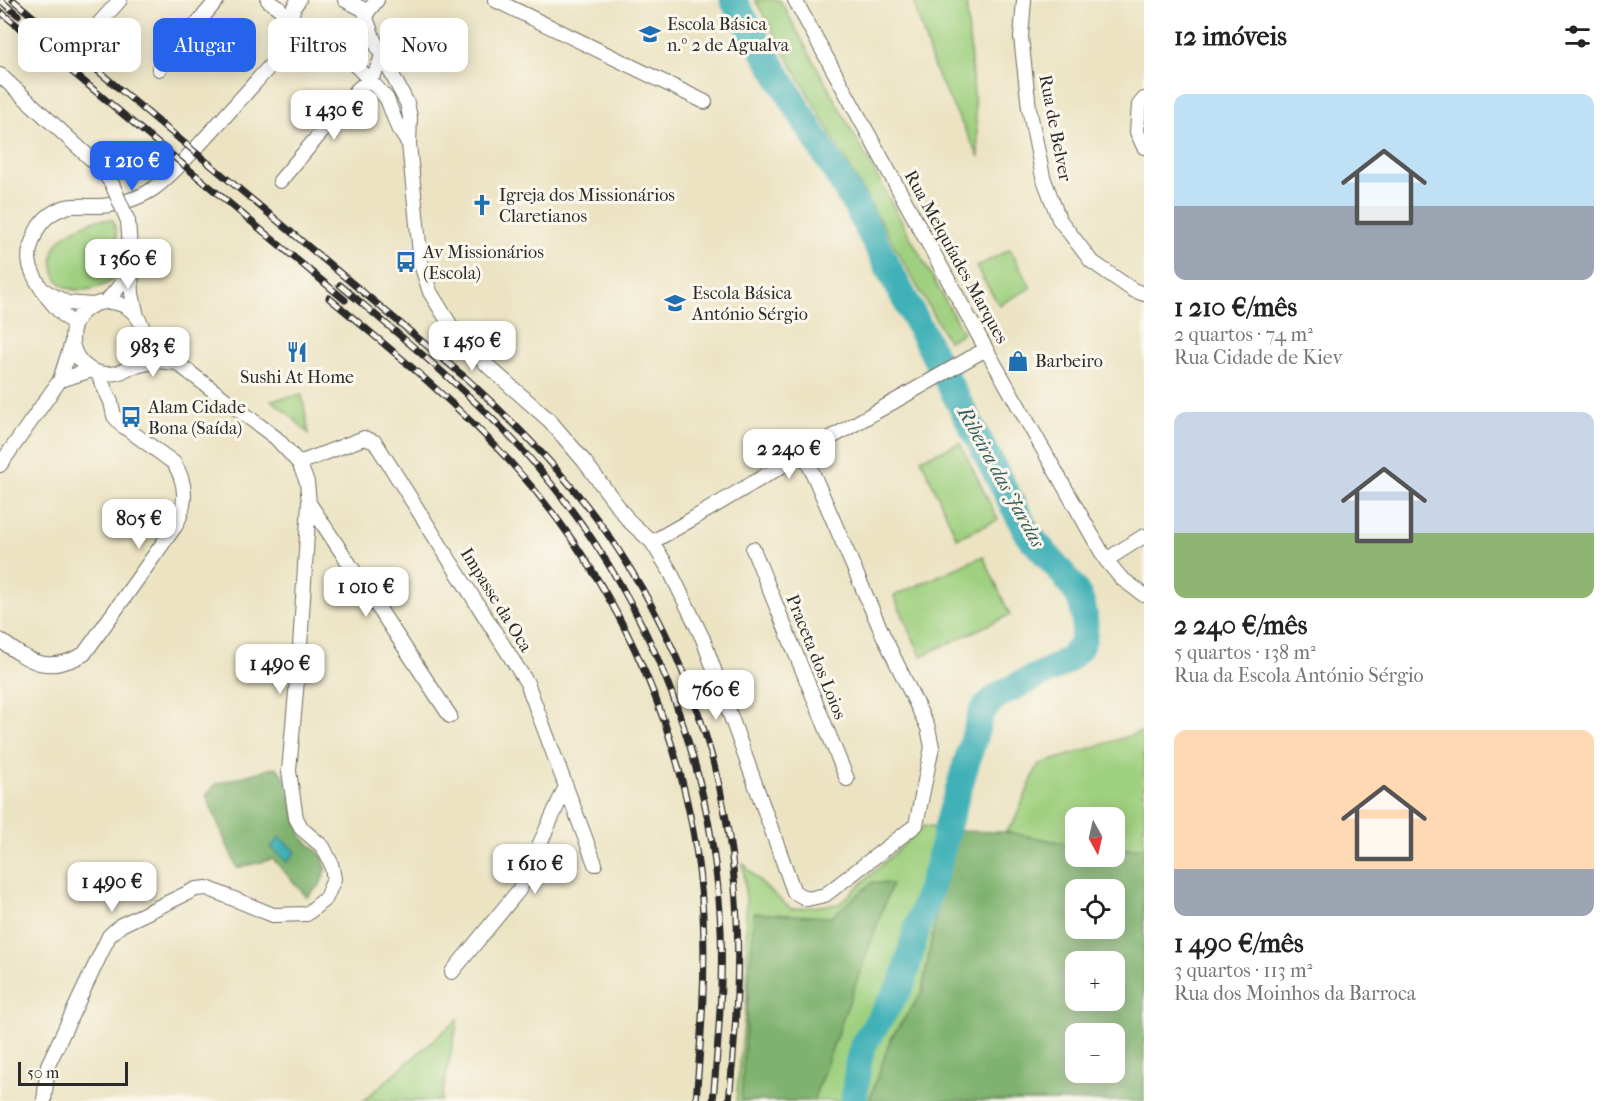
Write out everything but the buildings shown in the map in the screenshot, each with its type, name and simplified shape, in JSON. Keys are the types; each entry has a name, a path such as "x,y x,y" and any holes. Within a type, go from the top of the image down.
{"street":[{"path":"104,18 120,0"},
{"path":"202,18 217,0"},
{"path":"268,0 280,9 286,18"},
{"path":"292,18 294,6 299,0"},
{"path":"345,0 363,9 367,18"},
{"path":"368,18 377,0"},
{"path":"495,0 705,102"},
{"name":"Rua Melquíades Marques","path":"795,0 986,349 1106,560 1121,578 1144,595"},
{"name":"Rua de Belver","path":"1024,0 1021,37 1029,108 1043,177 1059,219 1091,261 1133,290 1144,294"},
{"path":"368,21 380,50"},
{"path":"280,181 357,88 370,80 378,70 380,62"},
{"path":"74,324 45,297 34,279 28,257 37,229 51,213 68,207 108,205 136,198 153,189 176,169 268,68"},
{"path":"362,72 387,99 398,128 409,144"},
{"path":"391,72 407,103 410,117 409,144 421,264 430,292 451,326 489,367 550,421 584,461 629,521 651,542 670,571 703,639 794,892 807,899 825,895 916,825 932,747 928,728 883,635 804,453"},
{"path":"0,75 99,166 112,184 128,221 132,294 137,316 144,331 177,363 276,438 299,463 307,482 309,502 289,771 296,818 302,829 323,847 331,863 334,879 326,898 307,914 273,915 207,888 196,889 121,926 109,936 48,1065 44,1101"},
{"path":"1144,99 1139,105 1137,132 1144,147"},
{"path":"106,302 124,281 130,248"},
{"path":"41,289 68,303 121,304 137,316"},
{"path":"0,465 60,380 72,342 74,324 84,310 92,305"},
{"path":"111,402 124,370 136,361 141,352 144,331"},
{"path":"72,342 78,359 94,371 112,374 157,361 177,363"},
{"path":"651,542 986,349"},
{"path":"60,380 94,371"},
{"path":"0,640 33,662 58,665 84,654 181,516 185,492 182,479 174,463 122,425 114,416 111,402 94,371"},
{"name":"Impasse da Oca","path":"299,463 364,438 375,442 527,683 595,864"},
{"path":"309,502 450,716"},
{"path":"1106,560 1144,536"},
{"name":"Praceta dos Loios","path":"753,549 847,778"},
{"path":"452,972 519,890 566,786"}],"green space":[{"path":"755,0 780,0 963,333 948,341"},
{"path":"913,0 966,0 979,157 935,71"},
{"path":"95,220 113,220 118,250 115,274 110,281 100,287 83,290 68,288 54,274 52,257 54,249 58,242 71,231"},
{"path":"1010,249 1031,288 999,305 976,267"},
{"path":"302,395 309,434 271,400"},
{"path":"960,443 998,520 957,538 921,459"},
{"path":"983,556 1010,615 921,656 894,596"},
{"path":"1144,731 1144,847 1125,849 1125,807 1065,807 1065,843 1005,832 1014,822 1038,765"},
{"path":"276,767 284,776 302,837 323,857 326,870 320,885 307,897 273,859 237,868 206,796 216,784"},
{"path":"924,826 951,831 922,993 891,1038 869,1101 736,1101 747,995 746,901 743,863 760,882 791,909 839,904"},
{"path":"951,831 1005,832 1065,843 1065,867 1125,867 1125,849 1144,847 1144,1101 869,1101 891,1038 922,993"},
{"path":"873,882 892,884 813,1101 741,1101 754,913 831,917"},
{"path":"458,1019 441,1101 363,1101"}],"water":[{"path":"280,837 296,852 287,862 271,847"}],"waterway":[{"name":"Ribeira das Jardas","path":"733,0 856,206 1028,534 1061,571 1078,595 1085,624 1083,639 1071,657 1054,668 1002,693 990,702 981,714 903,982 863,1045 858,1064 854,1101"},
{"name":"Ribeira das Jardas","path":"900,988 904,990"}],"railway":[{"path":"0,0 18,15"},
{"path":"13,0 467,379 521,431 555,468 587,506 629,566 653,609 693,698 721,792 735,888 738,941 736,1021 729,1101"},
{"path":"2,13 345,300"},
{"path":"340,285 459,388 526,454 568,505 605,559 637,616 665,676 687,737 704,800 715,864 721,930 721,973 713,1101"},
{"path":"329,298 447,399 513,465 588,563 619,617 646,673 685,791 696,852 703,914 704,961 696,1101"}],"place":[{"name":"Escola Básica n.º 2 de Agualva","path":"650,34"},
{"name":"Igreja dos Missionários Claretianos","path":"482,205"},
{"name":"Av Missionários (Escola)","path":"406,262"},
{"name":"Escola Básica António Sérgio","path":"675,303"},
{"name":"Sushi At Home","path":"297,352"},
{"name":"Barbeiro","path":"1018,361"},
{"name":"Alam Cidade Bona (Saída)","path":"131,417"}]}
